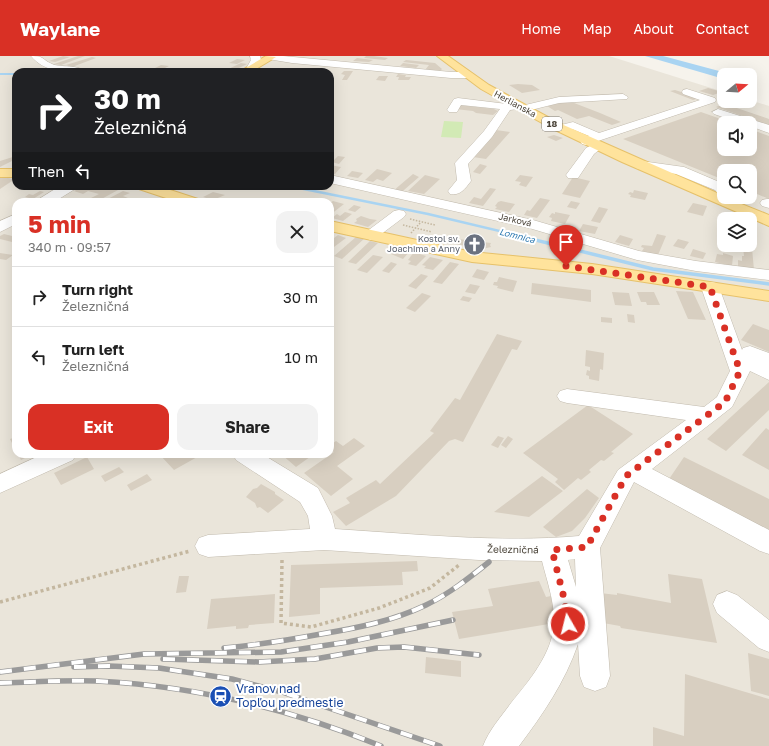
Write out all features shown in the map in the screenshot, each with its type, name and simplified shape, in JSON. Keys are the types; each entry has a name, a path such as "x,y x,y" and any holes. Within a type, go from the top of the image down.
{"main road":[{"path":"252,65 271,56"},
{"name":"18","path":"442,56 467,75"},
{"name":"Herlianska","path":"467,75 515,107 590,140 641,165 717,196"},
{"path":"0,173 12,173"},
{"path":"156,190 181,198"},
{"name":"Herlianska","path":"736,204 769,221"},
{"path":"334,227 472,257 592,269 769,296"}],"street":[{"path":"36,56 49,66 60,68"},
{"path":"271,56 292,60 451,75 467,75"},
{"path":"252,65 292,60"},
{"path":"590,140 711,100 687,92"},
{"path":"453,110 458,101 515,107 559,100 623,97"},
{"path":"590,140 606,131 658,112 665,104"},
{"path":"455,191 464,181 461,163 515,107"},
{"path":"718,112 769,130"},
{"path":"573,175 590,151 590,140"},
{"path":"641,165 678,170 717,186"},
{"name":"Jarková","path":"334,180 533,224 637,255 696,266 769,275"},
{"path":"50,198 64,190"},
{"path":"371,234 402,218"},
{"path":"0,227 12,220"},
{"path":"595,676 587,547 626,476 725,402 740,371 710,287"},
{"path":"769,360 750,352 758,368 769,373"},
{"path":"567,396 708,415"},
{"path":"0,484 56,458"},
{"path":"250,458 309,495 320,516 324,539"},
{"path":"634,470 769,543"},
{"name":"Železničná","path":"208,546 324,539 479,548 552,550 587,547"},
{"path":"499,746 549,675 562,649 568,624 564,598 552,550"},
{"path":"727,604 769,638"}],"path":[{"path":"432,232 399,224 402,218 435,225"},
{"path":"410,234 422,222"},
{"path":"0,602 208,546"},
{"path":"288,557 281,560 281,623 311,627 379,608 430,588 479,548"}],"shaded area":[{"path":"0,56 609,56 717,90 717,108 757,108 757,102 769,106 769,746 0,746"}],"green space":[{"path":"444,121 463,122 461,138 441,137"}],"water":[{"path":"645,56 663,56 717,70 717,77"}],"building":[{"path":"63,56 70,57 55,62 49,61"},
{"path":"78,56 85,56 61,65 54,64"},
{"path":"366,56 388,58 385,60 364,58"},
{"path":"92,57 96,58 72,67 66,65"},
{"path":"357,58 373,60 369,62 353,61"},
{"path":"237,59 245,60 237,64 229,63"},
{"path":"406,60 435,63 442,69 440,71 425,70 429,65 403,62"},
{"path":"241,63 247,64 239,68 230,68"},
{"path":"403,63 419,65 416,68 400,66"},
{"path":"161,65 169,66 165,68 155,68"},
{"path":"344,71 353,71 347,80 342,80 345,75 341,74"},
{"path":"398,74 406,75 405,77 411,77 409,80 398,80 399,77 396,77"},
{"path":"379,76 388,76 385,81 376,80"},
{"path":"509,85 532,85 540,90 522,93"},
{"path":"708,88 717,91 717,94 713,95 699,91"},
{"path":"675,90 700,98 693,100 670,91"},
{"path":"569,101 621,122 612,125 589,116 577,119 558,110 555,111 547,106"},
{"path":"458,105 494,109 498,111 493,115 476,113 473,111 455,109"},
{"path":"719,108 737,108 769,119 769,125 757,121 757,116 742,116"},
{"path":"701,112 717,118 717,156 757,156 757,132 769,136 769,199 757,194 757,164 717,164 717,177 623,139"},
{"path":"496,130 510,132 486,159 473,157"},
{"path":"554,135 563,138 556,141 547,137"},
{"path":"338,156 345,157 339,164 334,163 334,160"},
{"path":"12,157 12,161 0,167 0,161"},
{"path":"480,164 487,166 480,174 473,172"},
{"path":"334,166 341,167 335,174"},
{"path":"377,169 392,173 383,181 377,179 373,182 365,180"},
{"path":"352,171 363,173 358,178 347,176"},
{"path":"413,174 419,177 402,192 393,191"},
{"path":"425,175 440,179 424,194 408,191"},
{"path":"520,175 533,177 526,187 519,185 521,182 515,181"},
{"path":"573,177 590,181 580,198 562,194"},
{"path":"0,178 12,179 12,181 0,189"},
{"path":"490,188 496,189 483,206 469,203 474,197 481,199"},
{"path":"118,190 103,198 91,198 99,194 88,191 83,194 74,191"},
{"path":"634,190 648,193 645,200 630,197 631,195 628,194 630,192 633,193"},
{"path":"40,191 44,192 35,198 25,197 29,194 33,195"},
{"path":"123,191 130,193 123,196 128,198 110,198"},
{"path":"213,192 225,195 218,198 203,197"},
{"path":"540,198 550,200 537,218 524,215 527,210 530,211"},
{"path":"334,201 344,204 334,212"},
{"path":"501,201 515,204 509,212 495,209 498,202"},
{"path":"571,201 580,203 576,209 567,207"},
{"path":"693,203 707,206 703,216 687,212"},
{"path":"354,205 361,207 355,212 348,210"},
{"path":"599,207 608,209 600,223 591,221"},
{"path":"345,212 352,214 343,221 334,219 337,214 340,216"},
{"path":"555,212 570,215 565,224 551,221 552,218 549,217 552,213 555,214"},
{"path":"361,216 377,220 368,227 354,223 357,221 356,219"},
{"path":"583,224 598,227 595,234 579,231"},
{"path":"4,234 12,236 12,242 0,239 0,236"},
{"path":"657,234 666,236 658,255 642,251 644,248 641,247 642,245 652,246"},
{"path":"338,235 346,238 334,247 334,238"},
{"path":"620,235 633,239 629,246 615,242"},
{"path":"356,237 365,238 342,259 334,256"},
{"name":"Kostol sv. Joachima a Anny","path":"458,239 491,243 491,247 482,249 456,244"},
{"path":"678,239 689,242 684,249 673,246"},
{"path":"370,241 378,243 356,264 348,262"},
{"path":"399,247 411,250 403,259 391,254"},
{"path":"693,249 706,253 703,259 690,256"},
{"path":"414,252 426,256 416,266 408,264 411,261 408,260"},
{"path":"744,252 752,252 754,270 738,267 738,260 742,261 742,256 744,256"},
{"path":"0,253 12,255 6,260 0,259"},
{"path":"723,253 733,256 732,266 715,262 717,254 723,255"},
{"path":"373,255 383,257 367,273 357,270"},
{"path":"430,257 443,260 433,270 424,268 426,266 422,265"},
{"path":"391,262 397,264 389,273 382,271"},
{"path":"450,262 459,264 442,284 433,282"},
{"path":"477,269 489,272 484,280 472,277"},
{"path":"421,274 428,276 416,289 408,286"},
{"path":"499,277 517,281 513,292 497,288 498,286 493,285 494,282 497,282"},
{"path":"532,283 591,290 591,302 531,294"},
{"path":"470,284 480,286 475,294 465,292"},
{"path":"676,291 693,292 706,320 688,319"},
{"path":"612,292 629,293 632,306 615,305"},
{"path":"637,292 654,292 660,305 647,305 646,302 641,302"},
{"path":"422,293 431,296 415,312 406,308"},
{"path":"463,296 472,298 469,302 460,300"},
{"path":"627,314 634,315 635,323 628,322"},
{"path":"601,317 612,318 612,323 601,322"},
{"path":"753,324 769,330 769,352 741,340"},
{"path":"497,334 522,341 517,350 512,349 463,442 455,439 449,441 396,496 346,526 333,512 350,503 346,498 376,480 380,484 434,433 430,431 455,398 460,400"},
{"path":"586,350 604,353 603,370 600,369 599,381 589,379 589,376 586,375 587,370 590,371 590,367 585,366"},
{"path":"769,382 769,410 726,451 707,439"},
{"path":"588,405 633,434 611,452 614,453 604,461 601,460 589,470 591,472 581,480 578,478 564,490 555,482 558,479 523,453"},
{"path":"766,428 769,430 769,470 742,455"},
{"path":"498,436 504,438 498,448 491,445"},
{"path":"508,436 513,439 506,448 501,445"},
{"path":"354,438 365,446 337,466 353,479 331,496 304,473 325,458 334,458 334,442 336,441 343,446"},
{"path":"684,457 769,499 769,536 667,482"},
{"path":"85,458 88,458 94,469 61,485 54,473"},
{"path":"163,458 195,458 174,470"},
{"path":"286,458 308,458 296,467"},
{"path":"119,467 124,472 105,482 101,476"},
{"path":"147,474 152,480 131,491 127,485"},
{"path":"542,476 563,491 529,517 494,512"},
{"path":"261,484 275,492 275,494 284,500 268,513 260,507 257,508 255,503 246,497 253,489 257,488"},
{"path":"587,489 599,498 585,518 572,531 556,537 543,527"},
{"path":"417,561 418,571 402,572 403,585 320,588 320,614 289,617 291,565"},
{"path":"668,574 702,579 717,643 621,628 620,626 603,623 600,593 617,595 617,593 671,603"},
{"path":"179,576 189,576 186,592 176,593"},
{"path":"539,581 546,597 551,596 561,622 459,639 452,612 493,606 488,589"},
{"path":"275,594 274,623 249,625 248,628 236,629 236,626 207,629 211,599"},
{"path":"748,653 769,659 769,696 751,691"},
{"path":"426,657 461,661 461,677 425,673"},
{"path":"685,674 769,699 769,746 653,746 653,727 684,736"}],"waterway":[{"name":"Lomnica","path":"0,74 12,74"},
{"name":"Lomnica","path":"309,190 428,214 512,234"},
{"name":"Lomnica","path":"507,233 653,269 769,284"}],"railway":[{"path":"224,648 334,632 375,623 401,615 413,611 443,596 489,562"},
{"path":"0,672 144,654 281,652 348,642 453,620"},
{"path":"163,659 259,662 315,659 377,648 404,647 479,655"},
{"path":"74,667 109,666 159,668 232,679 282,692 440,746"},
{"path":"0,683 97,681 170,688 206,694 277,710 381,746"}],"place":[{"name":"Kostol sv. Joachima a Anny","path":"475,244"},
{"name":"Vranov nad Topľou predmestie","path":"221,696"}],"route":[{"path":"566,266 710,287 740,371 725,402 626,476 587,547 552,550 564,598 568,624"}]}
